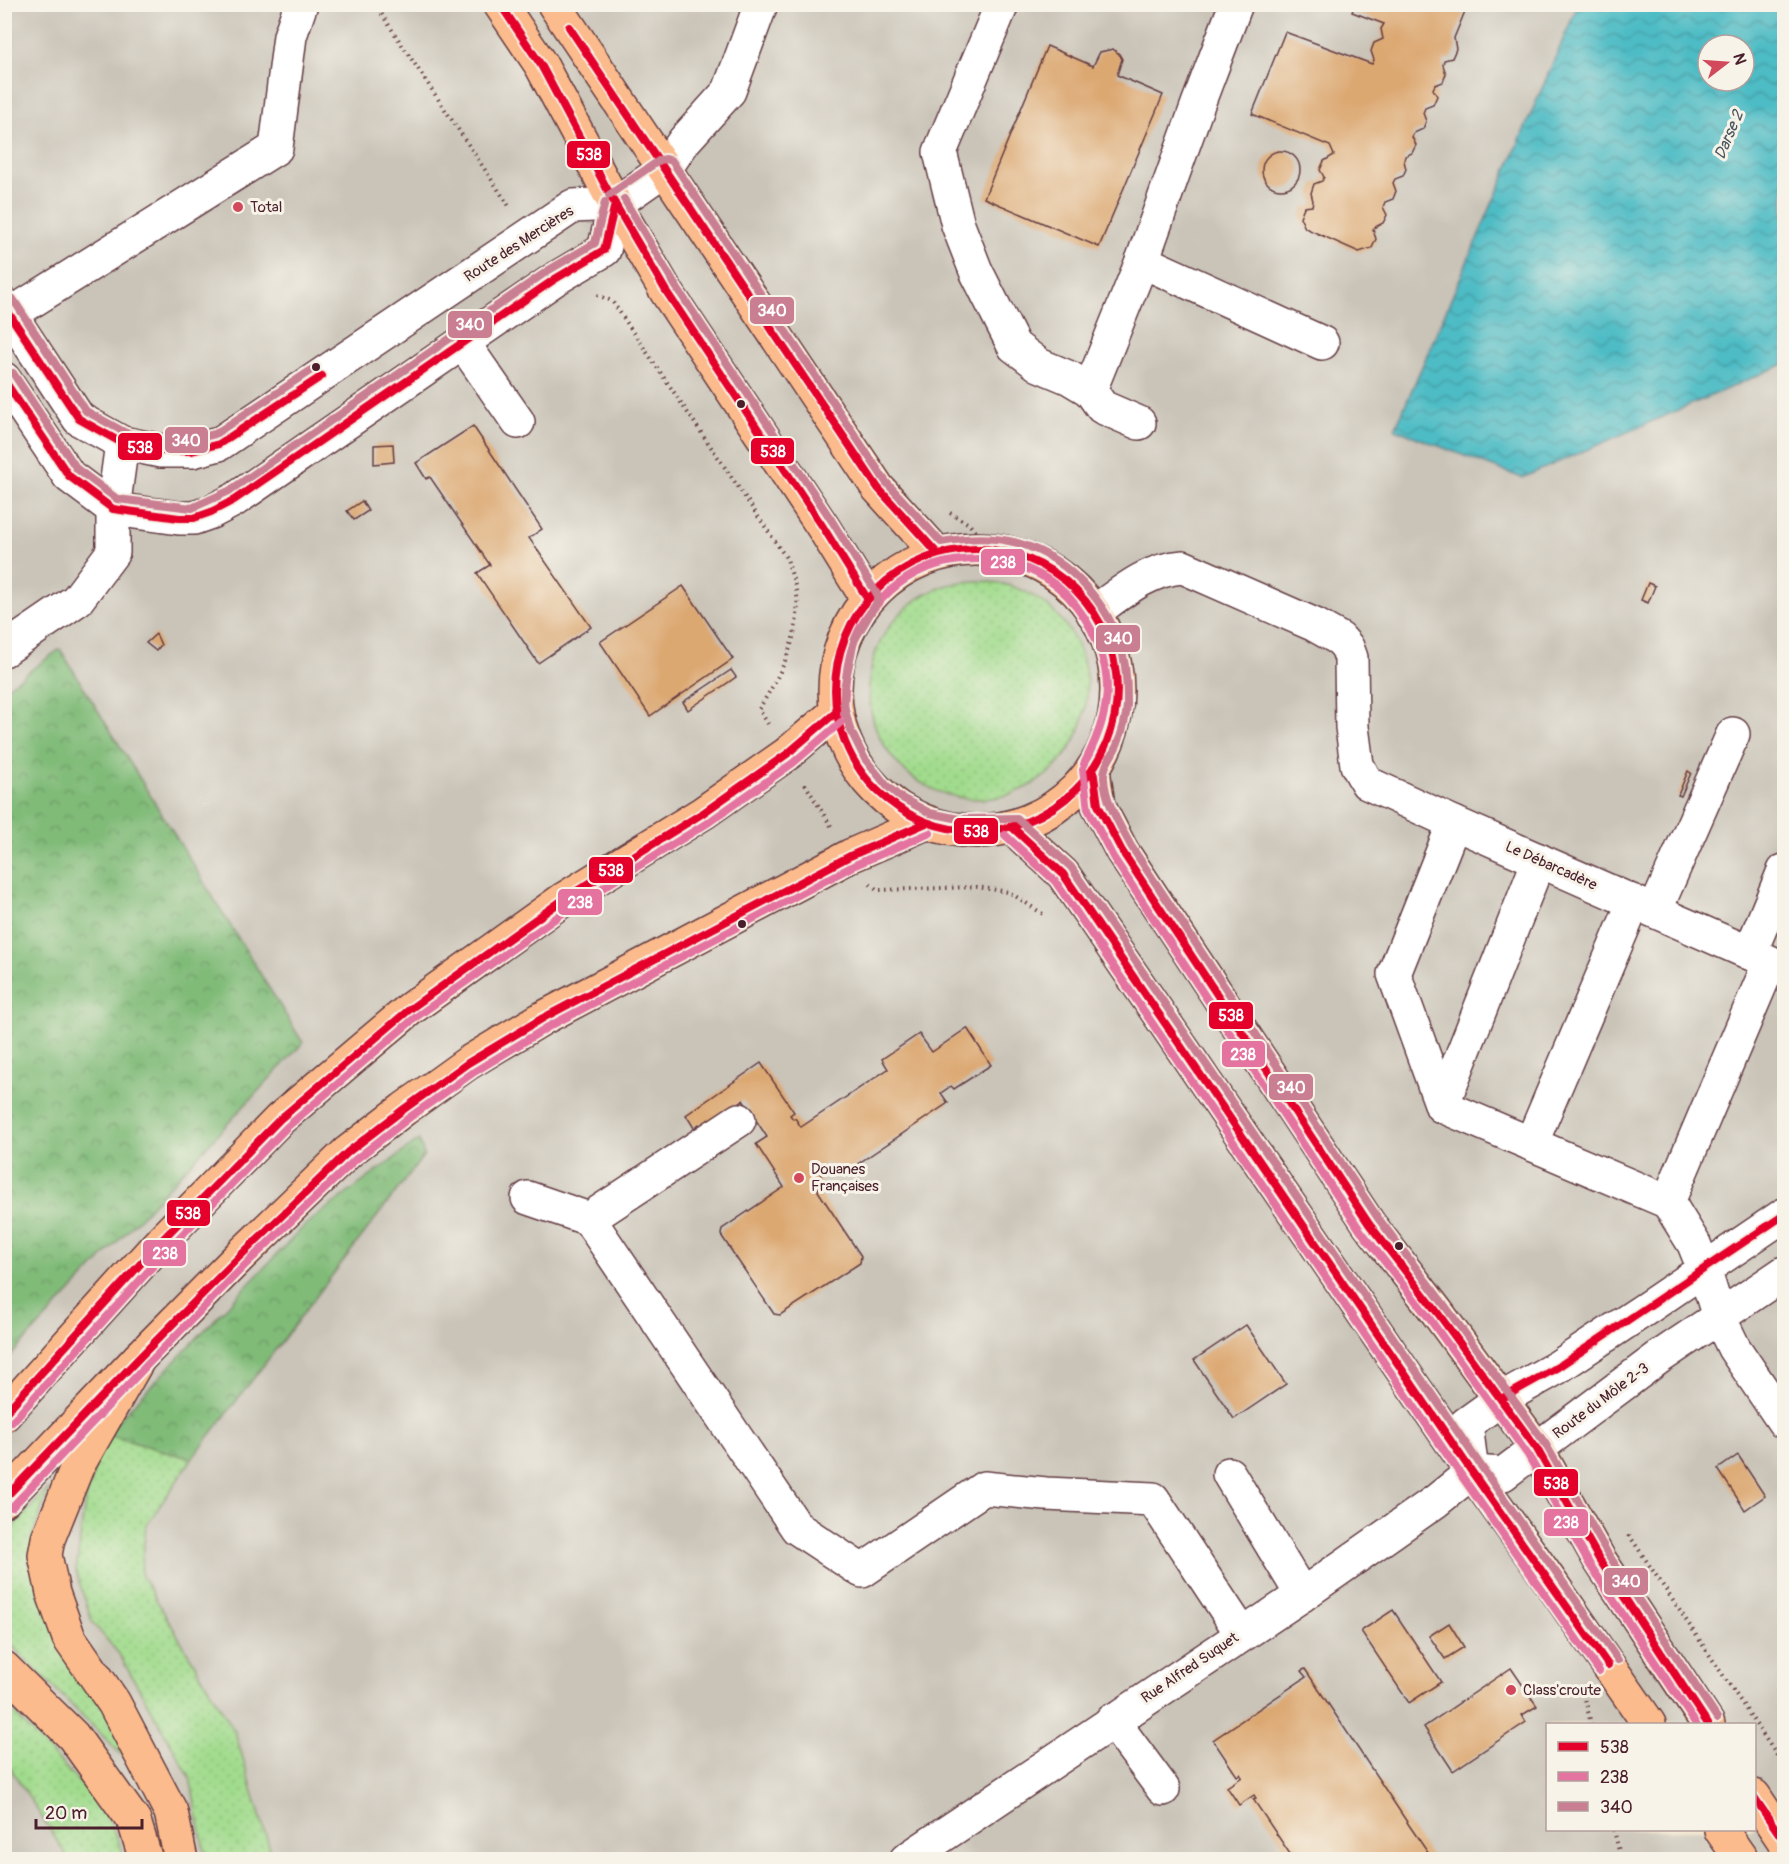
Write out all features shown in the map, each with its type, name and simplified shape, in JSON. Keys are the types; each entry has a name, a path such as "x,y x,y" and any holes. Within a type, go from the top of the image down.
{"main road":[{"path":"500,4 541,65 615,204 666,291 867,598"},
{"path":"554,4 878,488 936,553"},
{"path":"960,549 989,549 1018,554 1053,570 1082,596 1093,613 1105,632 1116,668 1116,706 1108,741 1093,769 1068,797 1035,819 1012,827 957,830 926,823 895,806 870,785 848,751 834,714 835,676 844,637 867,598 898,570 936,553 960,549"},
{"path":"4,1415 163,1239 280,1119 410,1009 564,899 703,813 787,754 834,714"},
{"path":"1093,769 1098,805 1122,851 1369,1224 1437,1311 1537,1449 1599,1559 1707,1723"},
{"path":"4,1500 139,1358 348,1152 468,1063 543,1018 850,856 926,823"},
{"path":"1012,827 1063,874 1472,1472 1648,1723"},
{"path":"139,1358 77,1467 48,1539 45,1555 53,1593 69,1638 114,1703 171,1812 181,1860"},
{"path":"4,1668 73,1736 134,1821 146,1860"},
{"path":"1756,1798 1785,1841"},
{"path":"1722,1831 1742,1860"}],"street":[{"path":"8,310 276,148 290,36 302,4"},
{"path":"4,379 69,476 113,509 179,519 195,518 211,512 244,493 555,279 603,250 615,204 665,169 684,141 729,91 761,4"},
{"path":"1002,4 940,152 958,225 976,271 1014,346 1039,365 1071,378 1090,390 1102,407 1139,423"},
{"path":"1090,390 1142,261 1236,4"},
{"name":"Route des Mercières","path":"8,310 80,419 122,442 161,451 192,451 219,444 573,206 615,204"},
{"path":"1142,261 1322,343"},
{"path":"463,343 518,422"},
{"path":"4,650 77,600 113,552 113,509 122,442"},
{"name":"Le Débarcadère","path":"1093,613 1154,573 1168,568 1183,567 1286,612 1340,639 1347,647 1351,658 1352,727 1357,765 1367,783 1768,961"},
{"path":"1531,1144 1645,907 1733,734"},
{"path":"1454,823 1394,974 1442,1106 1668,1202 1694,1244 1719,1317 1734,1348 1785,1422"},
{"path":"1442,1106 1539,861"},
{"path":"1668,1202 1768,961 1785,871"},
{"path":"589,1219 739,1120"},
{"path":"528,1198 589,1219 797,1528 862,1571 984,1488 1046,1494 1153,1498 1242,1634"},
{"path":"1472,1472 1466,1424 1501,1399 1558,1367 1785,1215"},
{"name":"Route du Môle 2-3","path":"1472,1472 1503,1474 1658,1358 1785,1273"},
{"name":"Rue Alfred Suquet","path":"906,1860 1302,1594 1436,1501 1472,1472"},
{"path":"1229,1474 1302,1594"},
{"path":"1107,1724 1162,1789"}],"path":[{"path":"375,4 514,214"},
{"path":"586,296 596,295 612,302 787,559 797,595 796,625 784,665 759,709"},
{"path":"869,883 878,890 977,887 1009,892 1044,914 1051,923"},
{"path":"1624,1528 1756,1723"},
{"path":"1756,1723 1785,1766"},
{"path":"1614,1831 1620,1860"}],"shaded area":[{"path":"5,5 1578,5 1396,429 1522,478 1784,364 1784,1859 5,1860"}],"green space":[{"path":"978,581 1010,586 1020,590 1055,613 1078,648 1082,658 1087,690 1082,722 1078,732 1055,767 1020,790 1010,794 978,799 946,794 936,790 901,767 878,732 874,722 869,690 874,658 878,648 901,613 936,590 946,586"},
{"path":"60,649 303,1043 5,1362 5,689"},
{"path":"419,1140 424,1155 192,1459 105,1434 306,1224"},
{"path":"105,1434 192,1459 146,1526 141,1574 235,1732 273,1859 206,1859 190,1777 119,1654 92,1622 76,1572 85,1501"},
{"path":"49,1488 32,1537 135,1768 5,1639 4,1536"},
{"path":"4,1702 104,1809 126,1859 69,1859 5,1760"}],"water":[{"name":"Darse 2","path":"1578,5 1784,5 1784,364 1522,478 1395,429"}],"building":[{"path":"1355,4 1468,4 1454,38 1456,49 1452,58 1444,60 1446,74 1443,82 1435,85 1433,89 1437,96 1433,105 1425,108 1423,113 1426,121 1423,129 1414,133 1412,137 1416,145 1412,153 1405,156 1406,169 1403,176 1395,179 1393,183 1396,191 1393,199 1385,202 1383,207 1387,215 1383,223 1373,230 1376,239 1372,248 1359,252 1305,228 1300,217 1304,207 1312,206 1311,193 1314,184 1322,181 1324,177 1320,170 1324,161 1334,155 1330,146 1252,114 1285,32 1372,64 1374,60 1371,51 1374,43 1383,39 1381,29 1384,24 1352,12"},
{"path":"1047,46 1093,66 1100,52 1113,49 1122,59 1117,75 1163,95 1099,247 984,198"},
{"path":"1281,151 1294,157 1300,170 1294,183 1281,189 1268,183 1262,170 1268,157"},
{"path":"473,426 542,529 529,538 591,627 538,663 477,573 490,565 430,477 426,479 416,463"},
{"path":"393,444 394,462 374,464 374,445"},
{"path":"362,501 368,511 354,520 347,511"},
{"path":"1648,583 1655,586 1648,603 1641,600"},
{"path":"683,586 733,659 650,716 600,642"},
{"path":"156,634 161,645 156,651 146,643"},
{"path":"731,670 736,677 688,710 683,702"},
{"path":"1688,771 1691,773 1681,796 1678,795"},
{"name":"Douanes Françaises","path":"967,1028 991,1065 954,1089 951,1086 941,1093 948,1103 850,1169 823,1163 818,1191 861,1256 860,1263 780,1315 774,1314 721,1235 722,1229 784,1187 756,1144 767,1137 743,1100 702,1128 699,1124 694,1128 686,1115 761,1063 794,1112 790,1115 801,1127 888,1069 882,1059 919,1034 932,1052"},
{"path":"1246,1325 1286,1384 1234,1419 1194,1360"},
{"path":"1738,1455 1765,1496 1745,1510 1718,1469"},
{"path":"1393,1610 1441,1682 1409,1703 1361,1631"},
{"path":"1449,1623 1464,1647 1445,1659 1429,1636"},
{"path":"1511,1668 1537,1706 1522,1715 1526,1722 1453,1771 1424,1727"},
{"path":"1305,1669 1433,1860 1294,1860 1253,1799 1256,1798 1254,1795 1239,1805 1227,1787 1242,1777 1240,1774 1237,1776 1213,1740 1306,1677 1301,1671"}],"transit line":[{"name":"538","path":"500,4 541,65 615,204 666,291 823,527 867,598"},
{"name":"538","path":"569,27 878,488 937,553"},
{"name":"340","path":"609,195 660,160 672,161 886,482 941,542 992,538 1029,547 1066,568 1096,599 1117,635 1125,668 1127,705 1124,726 1106,765 1104,778 1110,805 1131,846 1378,1218 1545,1443 1608,1554 1717,1718"},
{"name":"340","path":"624,199 675,285 832,521 877,594 877,602 854,641 844,688 844,705 850,729 865,759 887,786 900,797 930,813 959,819 1017,818 1071,867 1481,1466 1618,1660"},
{"name":"340","path":"13,373 77,469 117,499 192,508 229,491 549,270 595,243 605,202"},
{"name":"538","path":"4,380 69,476 113,509 194,518 234,500 555,279 604,250 615,204"},
{"name":"340","path":"13,299 86,411 126,433 162,440 191,440 215,434 316,367"},
{"name":"538","path":"4,306 79,419 122,443 161,451 192,451 219,444 322,376"},
{"name":"538","path":"976,549 1003,552 1030,560 1054,573 1076,590 1093,612 1106,636 1114,663 1117,690 1114,717 1106,744 1093,768 1076,790 1054,807 1030,820 1003,828 976,831 949,828 922,820 898,807 876,790 859,768 846,744 838,717 835,690 838,663 846,636 859,612 876,590 898,573 922,560 949,552 976,549"},
{"name":"238","path":"844,714 847,669 854,642 869,615 890,591 907,578 945,563 966,560 1008,563 1028,569 1047,579 1068,596 1085,618 1102,655 1107,681 1105,706 1095,742 1084,764"},
{"name":"538","path":"4,1414 163,1239 280,1119 410,1009 564,899 703,813 787,754 834,714"},
{"name":"238","path":"12,1422 171,1246 287,1127 416,1017 570,908 709,822 793,763 841,722"},
{"name":"538","path":"1093,769 1098,805 1122,851 1369,1224 1437,1312 1537,1449 1599,1559 1707,1723"},
{"name":"238","path":"1083,770 1088,809 1113,857 1360,1230 1429,1318 1528,1455 1590,1565 1695,1723"},
{"name":"538","path":"4,1499 240,1256 348,1152 404,1109 468,1063 543,1018 850,856 926,823"},
{"name":"538","path":"1012,827 1063,874 1472,1472 1608,1665"},
{"name":"238","path":"12,1507 247,1263 355,1160 410,1117 474,1072 548,1027 855,865 930,833"},
{"name":"238","path":"1005,835 1055,881 1463,1478 1599,1671"},
{"name":"538","path":"1501,1399 1558,1367 1784,1215"},
{"name":"538","path":"1756,1800 1784,1841"}],"place":[{"name":"Total","path":"238,207"},
{"name":"Douanes Françaises","path":"799,1178"},
{"name":"Class'croute","path":"1511,1690"}]}
